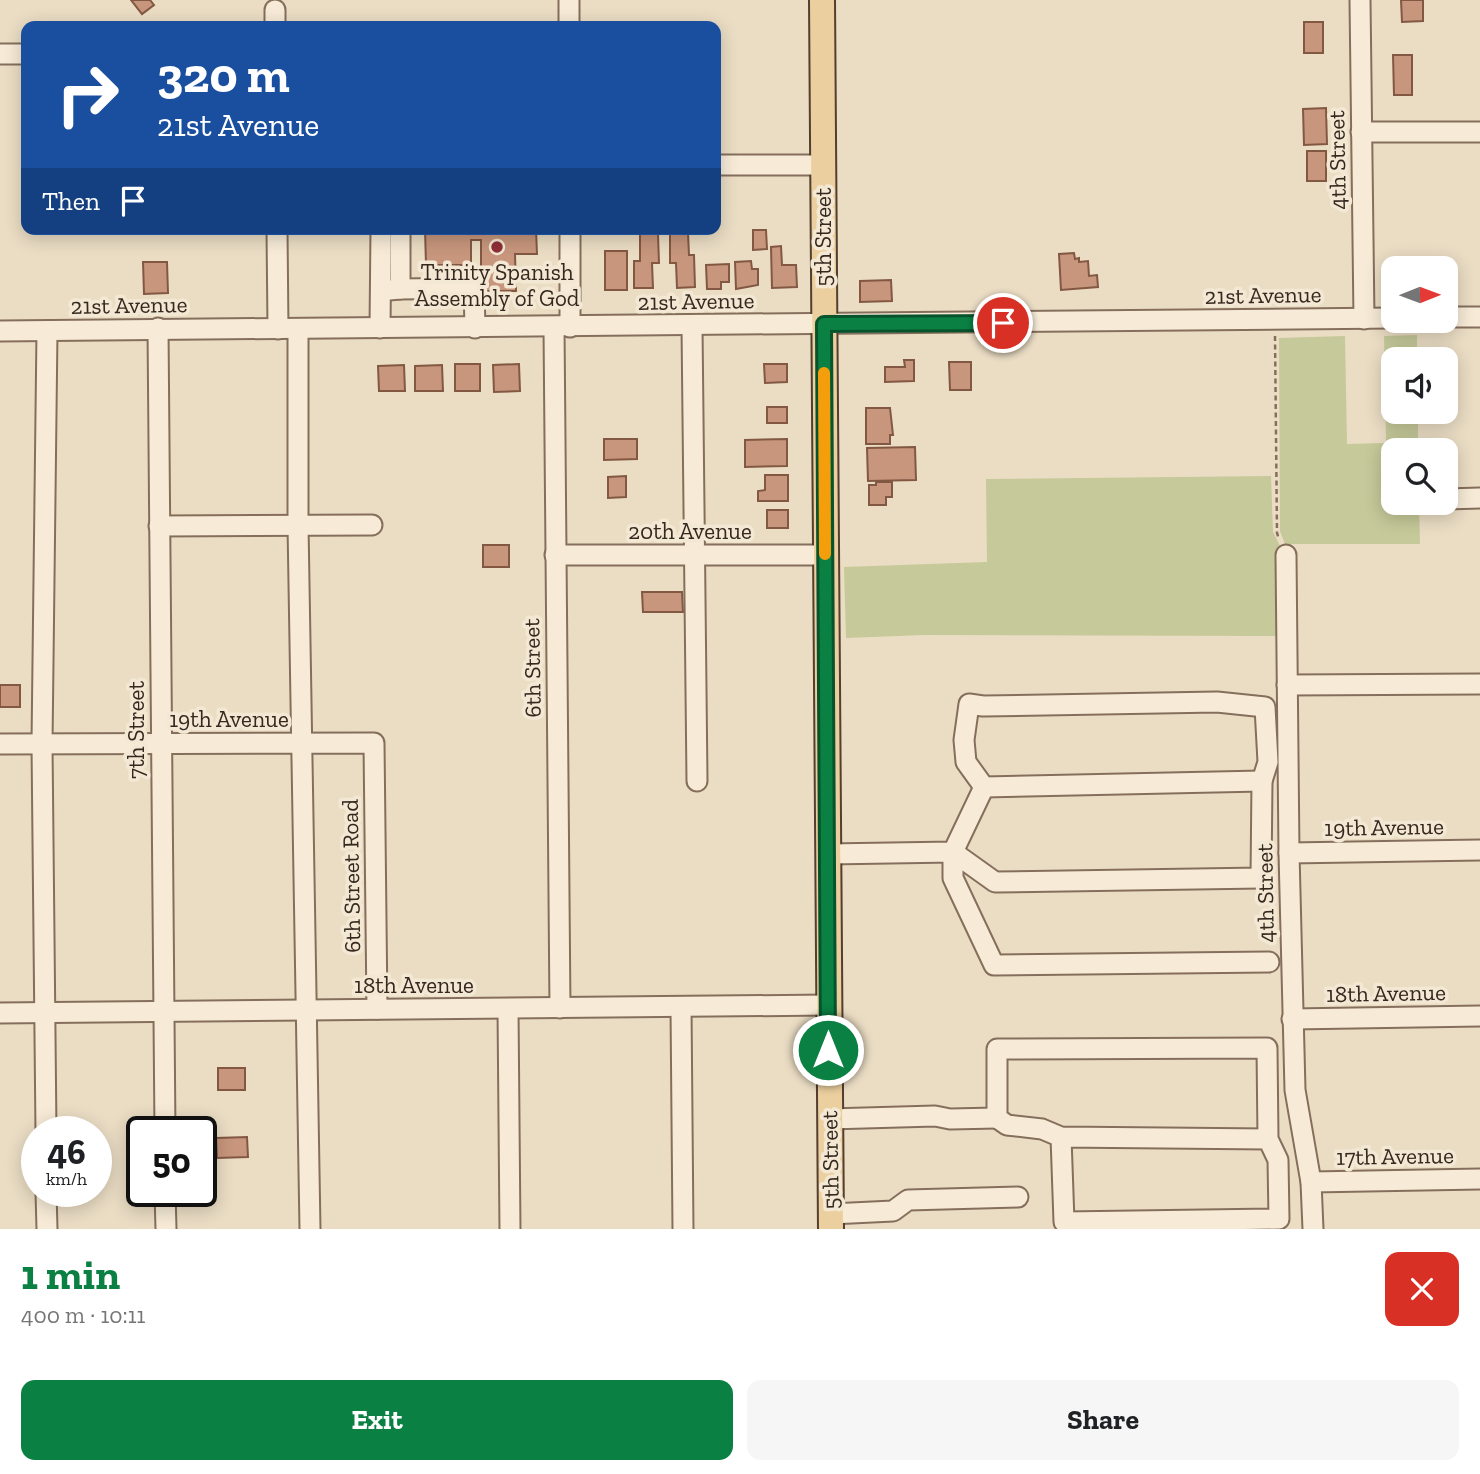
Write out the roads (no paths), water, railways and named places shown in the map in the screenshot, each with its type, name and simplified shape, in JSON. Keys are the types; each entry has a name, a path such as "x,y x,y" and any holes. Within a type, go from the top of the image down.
{"main road":[{"name":"5th Street","path":"822,0 831,1221"}],"street":[{"path":"569,0 569,21"},
{"name":"4th Street","path":"1360,0 1364,319"},
{"path":"0,54 21,54"},
{"path":"1361,132 1480,132"},
{"path":"721,165 823,165"},
{"path":"278,235 288,329 298,525 310,1229"},
{"path":"382,235 391,290"},
{"path":"380,328 391,290 399,235"},
{"name":"6th Street","path":"560,1008 555,555 562,327 569,235"},
{"path":"391,290 474,288 475,328"},
{"path":"1458,317 1480,317"},
{"name":"21st Avenue","path":"0,331 1381,318"},
{"path":"692,326 697,780"},
{"name":"7th Street","path":"158,328 164,1116"},
{"path":"46,1116 43,744 47,331"},
{"path":"1458,499 1480,498"},
{"path":"159,526 372,525"},
{"name":"20th Avenue","path":"555,555 825,555"},
{"name":"4th Street","path":"1286,555 1292,1019 1295,1090 1311,1182 1313,1229"},
{"path":"1287,685 1480,684"},
{"path":"828,854 953,852 995,882 1261,878 1262,781 1268,762 1265,707 1217,702 983,706 969,704 964,740 966,762 984,787"},
{"name":"19th Avenue","path":"0,744 374,743"},
{"name":"6th Street Road","path":"374,743 377,1009"},
{"path":"984,787 1262,781"},
{"path":"984,787 953,852 953,878 994,965 1269,962"},
{"name":"19th Avenue","path":"1289,853 1480,850"},
{"name":"18th Avenue","path":"0,1013 828,1005"},
{"path":"681,1007 683,1229"},
{"path":"508,1009 510,1229"},
{"name":"18th Avenue","path":"1292,1019 1480,1016"},
{"path":"997,1118 997,1049 1267,1048 1268,1139 1278,1160 1279,1219 1063,1222 1061,1137"},
{"path":"829,1119 936,1116 950,1119 997,1118 1007,1125 1042,1129 1061,1137 1268,1139"},
{"name":"17th Avenue","path":"1311,1182 1480,1179"},
{"path":"831,1221 893,1211 908,1200 1018,1197"},
{"path":"46,1207 47,1229"},
{"path":"165,1207 166,1229"}],"place":[{"name":"Trinity Spanish Assembly of God","path":"497,247"}]}
